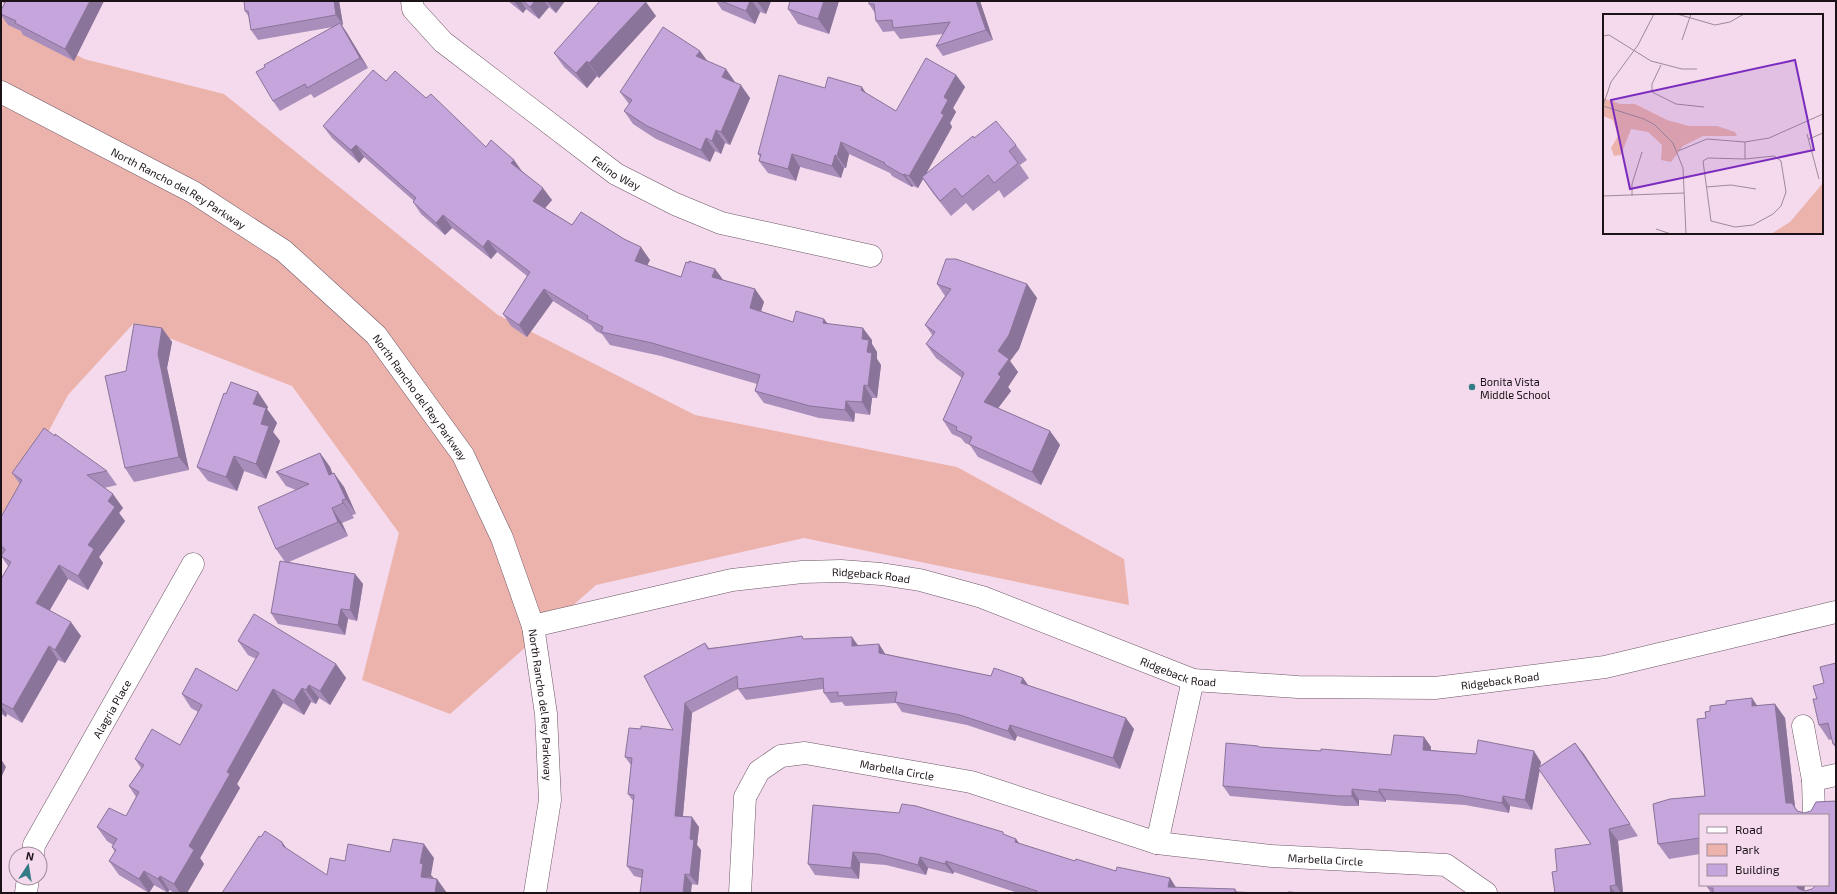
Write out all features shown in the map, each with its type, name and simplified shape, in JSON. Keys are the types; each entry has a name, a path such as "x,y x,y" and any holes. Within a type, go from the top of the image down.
{"street":[{"name":"Felino Way","path":"412,1 413,9 443,42 616,174 675,204 720,224 871,256"},
{"name":"North Rancho del Rey Parkway","path":"1,92 193,192 284,251 376,335 463,456 502,538 533,626 546,714 550,800 535,893"},
{"name":"Alagria Place","path":"34,846 193,564"},
{"name":"Ridgeback Road","path":"533,626 732,580 802,572 841,571 881,574 920,580 982,597 1193,680 1298,687 1435,688 1605,667 1836,612"},
{"path":"1157,843 1193,680"},
{"path":"1803,726 1813,780 1814,814"},
{"name":"Marbella Circle","path":"740,893 745,797 759,771 781,756 805,753 971,782 1157,843 1272,856 1446,865 1486,893"},
{"path":"1813,780 1836,775"}],"green space":[{"path":"1,13 84,59 224,94 498,315 695,415 957,467 1124,559 1129,605 804,538 596,585 450,714 362,680 399,533 292,386 133,324 68,395 1,520"}],"building":[{"path":"6,1 90,1 65,49 1,14 1,10"},
{"path":"244,1 334,1 336,15 251,30 248,11 245,11"},
{"path":"523,1 535,1 530,7"},
{"path":"600,1 646,2 589,63 587,61 576,73 554,53"},
{"path":"721,1 750,1 746,11"},
{"path":"790,1 824,1 818,19 788,9"},
{"path":"869,1 976,1 986,30 936,46 950,22 893,28 892,20 876,21 874,4 869,4"},
{"path":"340,23 360,58 307,88 305,84 273,101 256,72 265,67 264,65"},
{"path":"663,27 700,51 696,56 726,69 722,77 741,85 721,132 716,130 712,141 706,138 701,150 647,126 624,111 632,100 620,92"},
{"path":"926,58 956,75 944,97 948,100 941,113 944,115 909,176 903,175 884,164 885,163 841,142 832,166 792,154 788,169 759,161 761,154 758,154 779,75 825,88 828,77 862,87 861,90 896,111"},
{"path":"373,70 386,81 395,71 426,98 431,94 486,147 491,140 514,160 511,163 543,188 533,201 572,225 581,212 624,239 641,247 635,261 681,277 686,262 689,263 689,261 715,269 712,277 755,289 750,308 793,322 796,311 824,319 823,323 863,328 862,339 869,340 867,352 872,353 868,386 864,385 862,402 846,401 845,410 810,406 755,391 760,375 652,343 601,332 603,327 587,319 588,316 544,289 519,325 503,314 530,272 488,240 483,247 443,215 436,223 413,202 416,198 356,145 351,150 323,126"},
{"path":"996,121 1016,145 1009,151 1018,163 994,183 988,175 962,197 955,188 940,201 922,177 973,136 974,138"},
{"path":"946,259 956,259 1027,284 1009,335 998,351 1009,359 998,374 1001,377 984,402 1050,431 1032,472 969,444 972,437 956,430 957,427 943,420 964,373 926,344 935,332 925,325 951,289 937,284"},
{"path":"134,324 162,328 158,354 179,457 125,468 105,376 126,371"},
{"path":"231,382 258,392 253,404 266,408 261,424 269,426 256,464 234,456 226,477 197,467 224,393 226,394"},
{"path":"44,428 55,436 55,434 107,471 87,475 113,494 108,501 115,507 88,545 94,549 78,576 59,565 36,603 71,622 55,650 49,646 13,709 1,703 1,579 11,562 1,556 5,550 1,546 1,517 22,480 12,473"},
{"path":"320,453 329,475 334,473 346,499 342,500 343,503 332,508 338,522 276,549 258,507 309,484 276,472"},
{"path":"280,561 355,574 350,610 341,609 338,625 271,613"},
{"path":"254,614 336,664 320,691 309,685 306,690 302,688 294,701 273,689 227,772 230,774 189,846 194,850 174,884 160,876 158,879 144,871 139,879 109,861 116,850 112,847 117,839 97,827 109,808 126,816 139,792 129,786 144,765 135,759 152,729 180,745 202,705 182,694 196,668 237,691 259,653 238,641"},
{"path":"802,636 803,639 852,637 852,646 879,644 879,653 991,676 994,668 1023,678 1021,683 1126,718 1113,758 1010,725 1008,731 960,715 895,702 897,692 838,696 838,692 824,693 823,678 738,689 737,676 685,703 675,816 692,817 690,839 694,840 690,875 685,874 683,893 640,893 643,870 627,866 634,795 628,794 632,758 625,757 629,728 641,729 641,726 673,730 644,676 705,643 708,649"},
{"path":"1836,663 1836,744 1833,744 1828,723 1819,725 1813,699 1817,699 1813,686 1824,683 1820,667"},
{"path":"1752,698 1752,706 1775,704 1786,803 1792,803 1797,811 1804,813 1811,811 1816,802 1836,801 1836,893 1713,893 1713,888 1708,888 1708,886 1796,886 1805,891 1812,889 1815,886 1829,886 1829,814 1699,814 1699,838 1658,844 1653,804 1670,799 1705,796 1697,719 1706,718 1705,712 1710,711 1710,706 1726,704 1726,701"},
{"path":"1394,735 1424,737 1423,750 1476,754 1478,740 1534,751 1525,800 1503,796 1502,803 1458,795 1379,789 1379,792 1352,789 1352,796 1338,796 1223,786 1226,743 1259,747 1321,751 1321,749 1391,755"},
{"path":"1575,743 1630,824 1609,829 1616,885 1610,886 1611,893 1555,893 1552,872 1557,871 1555,849 1591,844 1538,768"},
{"path":"902,804 916,806 1003,832 1003,834 1016,839 1015,842 1075,861 1076,859 1116,871 1117,867 1170,878 1168,887 1235,889 1235,892 1262,893 1037,893 1037,891 946,861 945,864 920,857 918,865 878,854 853,852 851,868 808,864 813,805 899,813"},
{"path":"265,831 282,842 283,846 327,875 330,858 345,861 348,844 390,852 393,839 424,844 420,863 423,864 421,877 437,879 435,893 222,893 259,836 261,837"}],"place":[{"name":"Bonita Vista Middle School","path":"1472,387"}]}
